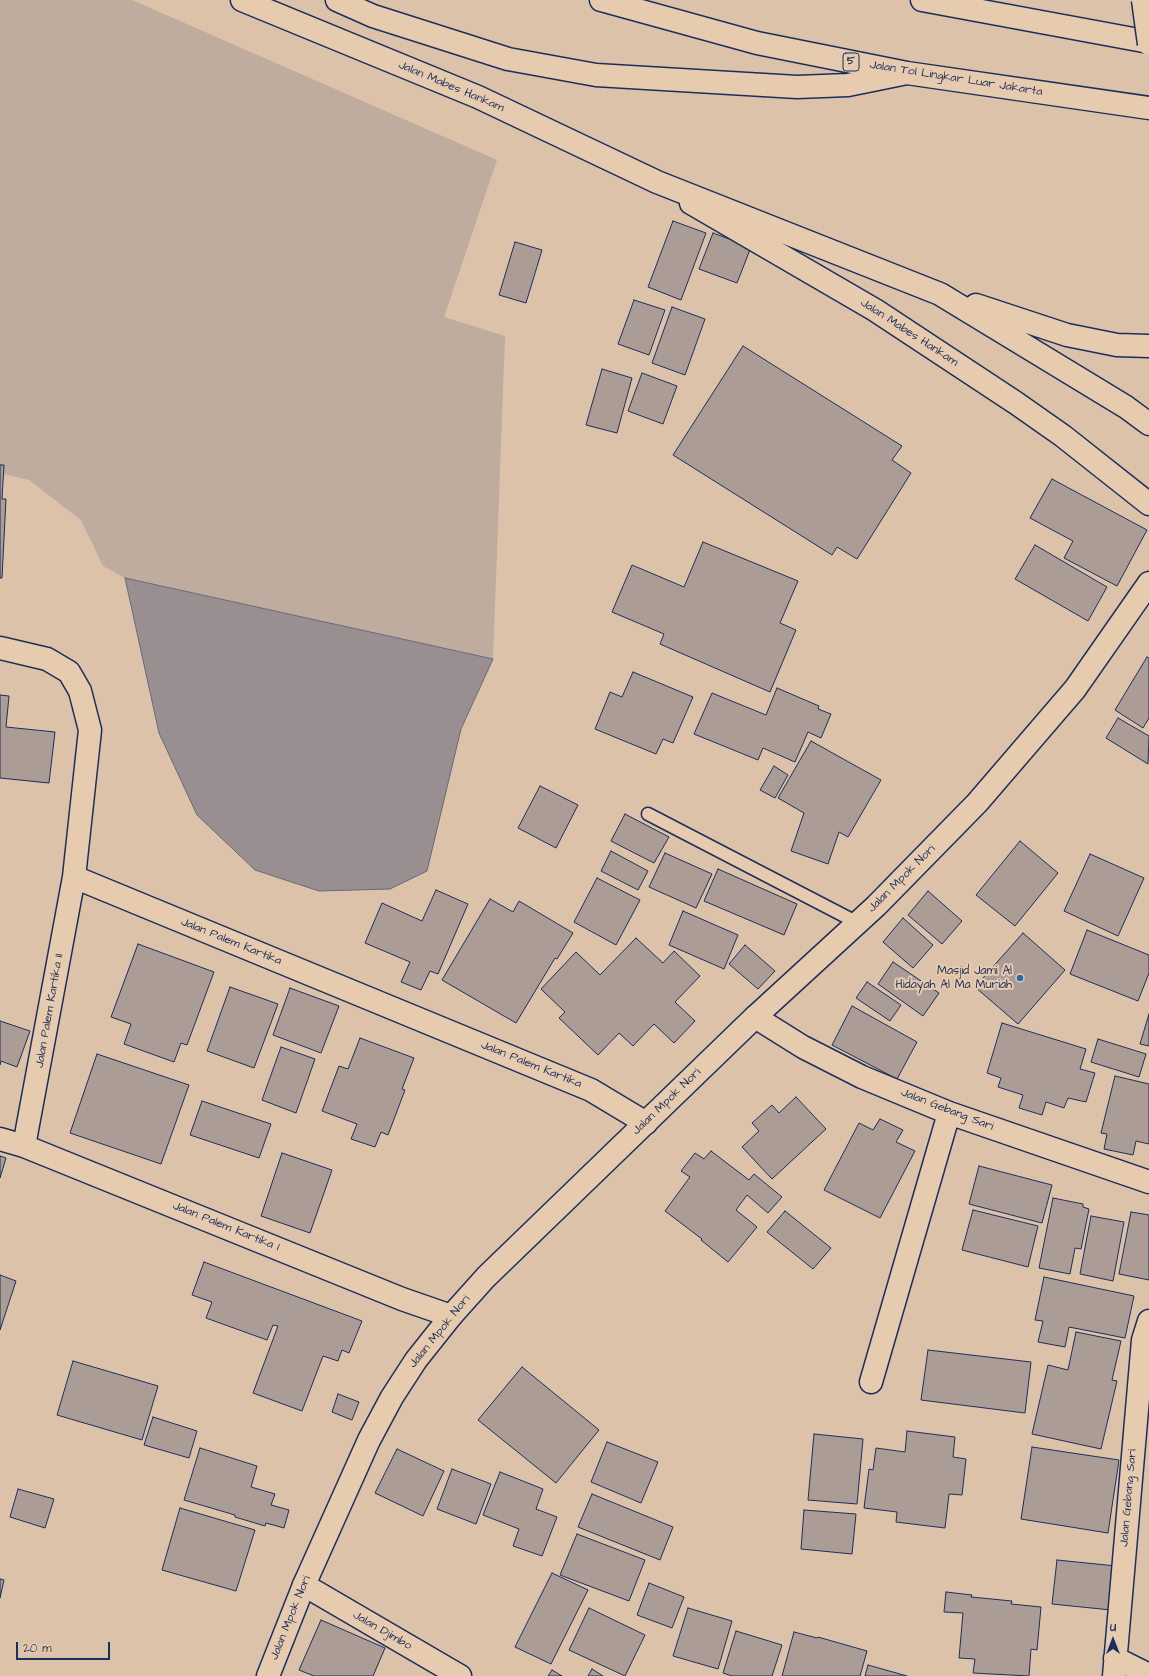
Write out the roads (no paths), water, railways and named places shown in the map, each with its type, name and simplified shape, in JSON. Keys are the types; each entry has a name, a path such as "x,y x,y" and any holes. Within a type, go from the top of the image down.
{"main road":[{"name":"Jalan Mabes Hankam","path":"242,0 478,97 657,182 940,294 1126,407 1149,424"},
{"path":"337,0 373,16 508,59 596,75 797,87 848,85 907,73"},
{"name":"Jalan Tol Lingkar Luar Jakarta","path":"601,0 757,43 907,73 1149,108"},
{"path":"922,0 1149,43 1143,0"},
{"name":"Jalan Mabes Hankam","path":"657,182 875,310 1010,398 1063,436 1149,504"},
{"path":"940,294 1067,335 1117,345 1149,346"},
{"name":"Jalan Mpok Nori","path":"268,1676 304,1585 369,1440 385,1409 416,1360 451,1316 486,1277 755,1017 876,906 977,803 1075,690 1149,583"},
{"path":"0,648 47,659 69,672 80,690 90,730 74,877"},
{"name":"Jalan Palem Kartika","path":"74,877 591,1090 646,1123"},
{"name":"Jalan Palem Kartika II","path":"24,1146 74,877"},
{"name":"Jalan Gebang Sari","path":"755,1017 810,1051 862,1076 949,1112 1149,1182"},
{"path":"871,1382 949,1112"},
{"name":"Jalan Palem Kartika I","path":"0,1139 24,1146 402,1299 451,1316"},
{"name":"Jalan Gebang Sari","path":"1114,1667 1143,1340 1149,1320"},
{"name":"Jalan Djimbo","path":"304,1585 460,1676"},
{"path":"1114,1667 1149,1675"}],"lane":[{"path":"648,814 858,923"}],"place":[{"name":"Masjid Jami Al Hidayah Al Ma Muriah","path":"1020,978"}]}
